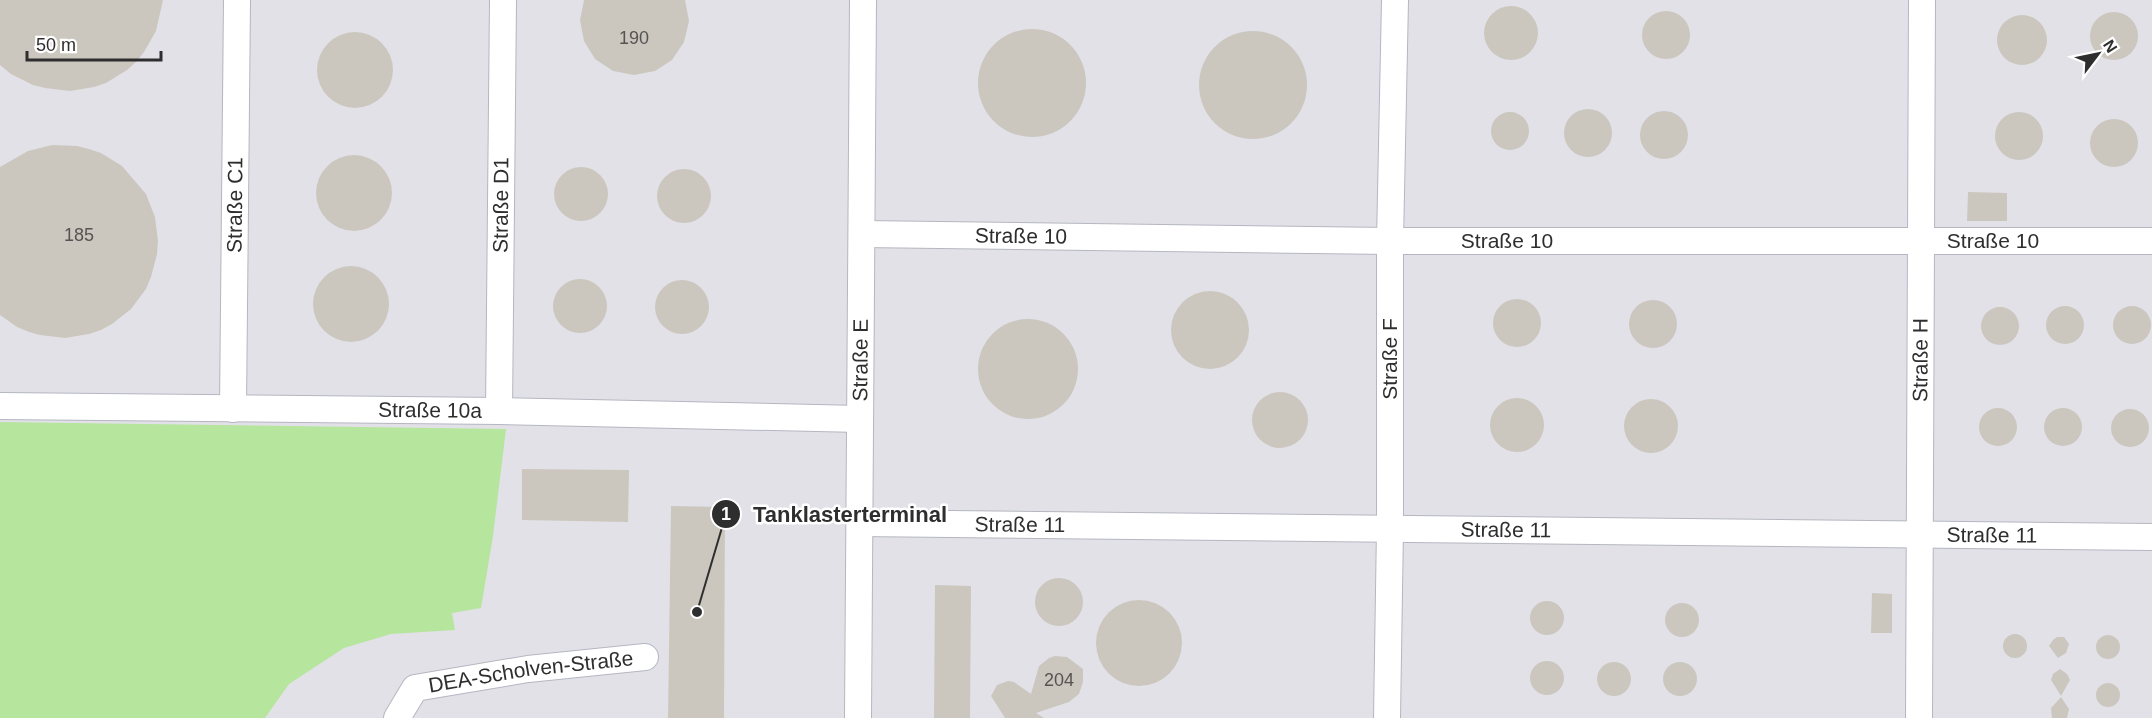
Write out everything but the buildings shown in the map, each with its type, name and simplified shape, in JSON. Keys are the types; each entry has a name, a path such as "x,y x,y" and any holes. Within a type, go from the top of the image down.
{"lane":[{"name":"Straße C1","path":"233,409 237,0"},
{"name":"Straße D1","path":"499,411 503,0"},
{"name":"Straße E","path":"858,718 863,0"},
{"name":"Straße F","path":"1387,718 1390,528 1390,241 1395,0"},
{"name":"Straße H","path":"1919,718 1922,0"},
{"name":"Straße 10","path":"862,234 1390,241 2152,241"},
{"name":"Straße 10a","path":"0,406 499,411 860,419"},
{"name":"Straße 11","path":"860,523 2152,537"},
{"name":"DEA-Scholven-Straße","path":"397,718 415,688 528,669 645,657"}],"shaded area":[{"path":"0,0 2152,0 2152,718 0,718"}],"green space":[{"path":"0,422 506,429 493,536 481,608 452,613 455,630 391,634 344,648 289,684 265,718 0,718"}],"place":[{"name":"Tanklasterterminal","path":"697,612"}]}
